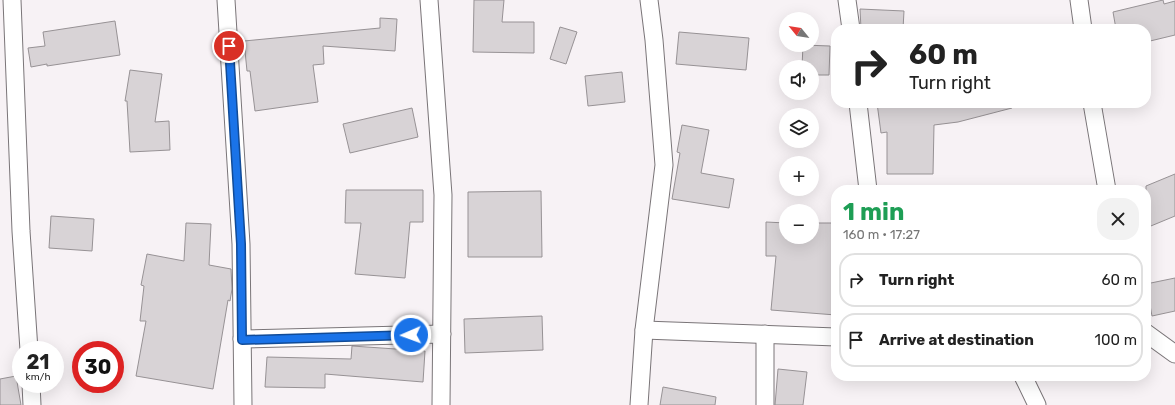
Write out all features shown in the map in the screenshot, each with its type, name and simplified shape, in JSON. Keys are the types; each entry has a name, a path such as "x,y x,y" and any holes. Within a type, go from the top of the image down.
{"street":[{"path":"12,0 21,231 27,341"},
{"path":"226,0 241,244 243,405"},
{"path":"429,0 443,195 441,405"},
{"path":"639,405 644,330 664,165 654,40 649,0"},
{"path":"847,0 850,24"},
{"path":"1079,0 1082,24"},
{"path":"859,108 867,185"},
{"path":"1093,108 1106,185"},
{"path":"644,330 831,337"},
{"path":"242,340 442,334"},
{"path":"765,334 765,405"},
{"path":"1151,337 1175,354"},
{"path":"1025,381 1037,405"},
{"path":"31,393 32,405"}],"building":[{"path":"474,0 504,0 502,22 534,22 534,53 473,52"},
{"path":"1163,0 1164,4 1175,1 1175,35 1151,41 1151,24 1115,24 1113,12"},
{"path":"860,9 904,11 903,24 861,24"},
{"path":"380,18 397,19 395,51 323,46 324,64 313,65 318,102 255,111 250,71 247,71 244,41 380,28"},
{"path":"115,21 120,55 31,67 28,48 45,46 43,32"},
{"path":"560,27 577,32 566,64 550,59"},
{"path":"679,32 749,38 746,70 676,64"},
{"path":"819,46 830,46 829,75 819,75 819,60 802,60 803,52 819,52"},
{"path":"130,70 162,74 155,122 169,121 170,150 130,152 127,101 125,101"},
{"path":"622,72 625,102 588,106 585,76"},
{"path":"412,108 418,137 350,153 343,124"},
{"path":"878,108 1012,108 958,122 934,125 933,174 887,174 887,132 881,133"},
{"path":"682,125 709,130 701,173 734,179 729,208 672,199 680,153 677,152"},
{"path":"1175,174 1175,216 1151,226 1151,185 1148,185"},
{"path":"346,190 423,190 423,222 410,222 405,278 355,274 361,223 345,223"},
{"path":"541,191 542,257 468,257 468,192"},
{"path":"51,216 94,219 92,251 49,248"},
{"path":"766,222 779,223 779,244 819,244 819,223 831,223 831,315 771,310 776,256 766,256"},
{"path":"186,223 211,224 209,265 231,269 232,289 230,301 228,300 213,389 136,376 146,321 140,321 144,286 141,285 147,254 184,261"},
{"path":"1175,278 1175,311 1152,316 1151,283"},
{"path":"542,316 543,350 465,353 464,319"},
{"path":"352,346 425,351 423,382 325,374 325,388 265,387 267,357 351,359"},
{"path":"778,369 807,372 803,405 775,405"},
{"path":"12,377 12,393 19,393 21,405 0,405 0,379"},
{"path":"663,387 716,397 715,405 660,405"}],"route":[{"path":"229,46 241,244 242,340 411,335"}]}
